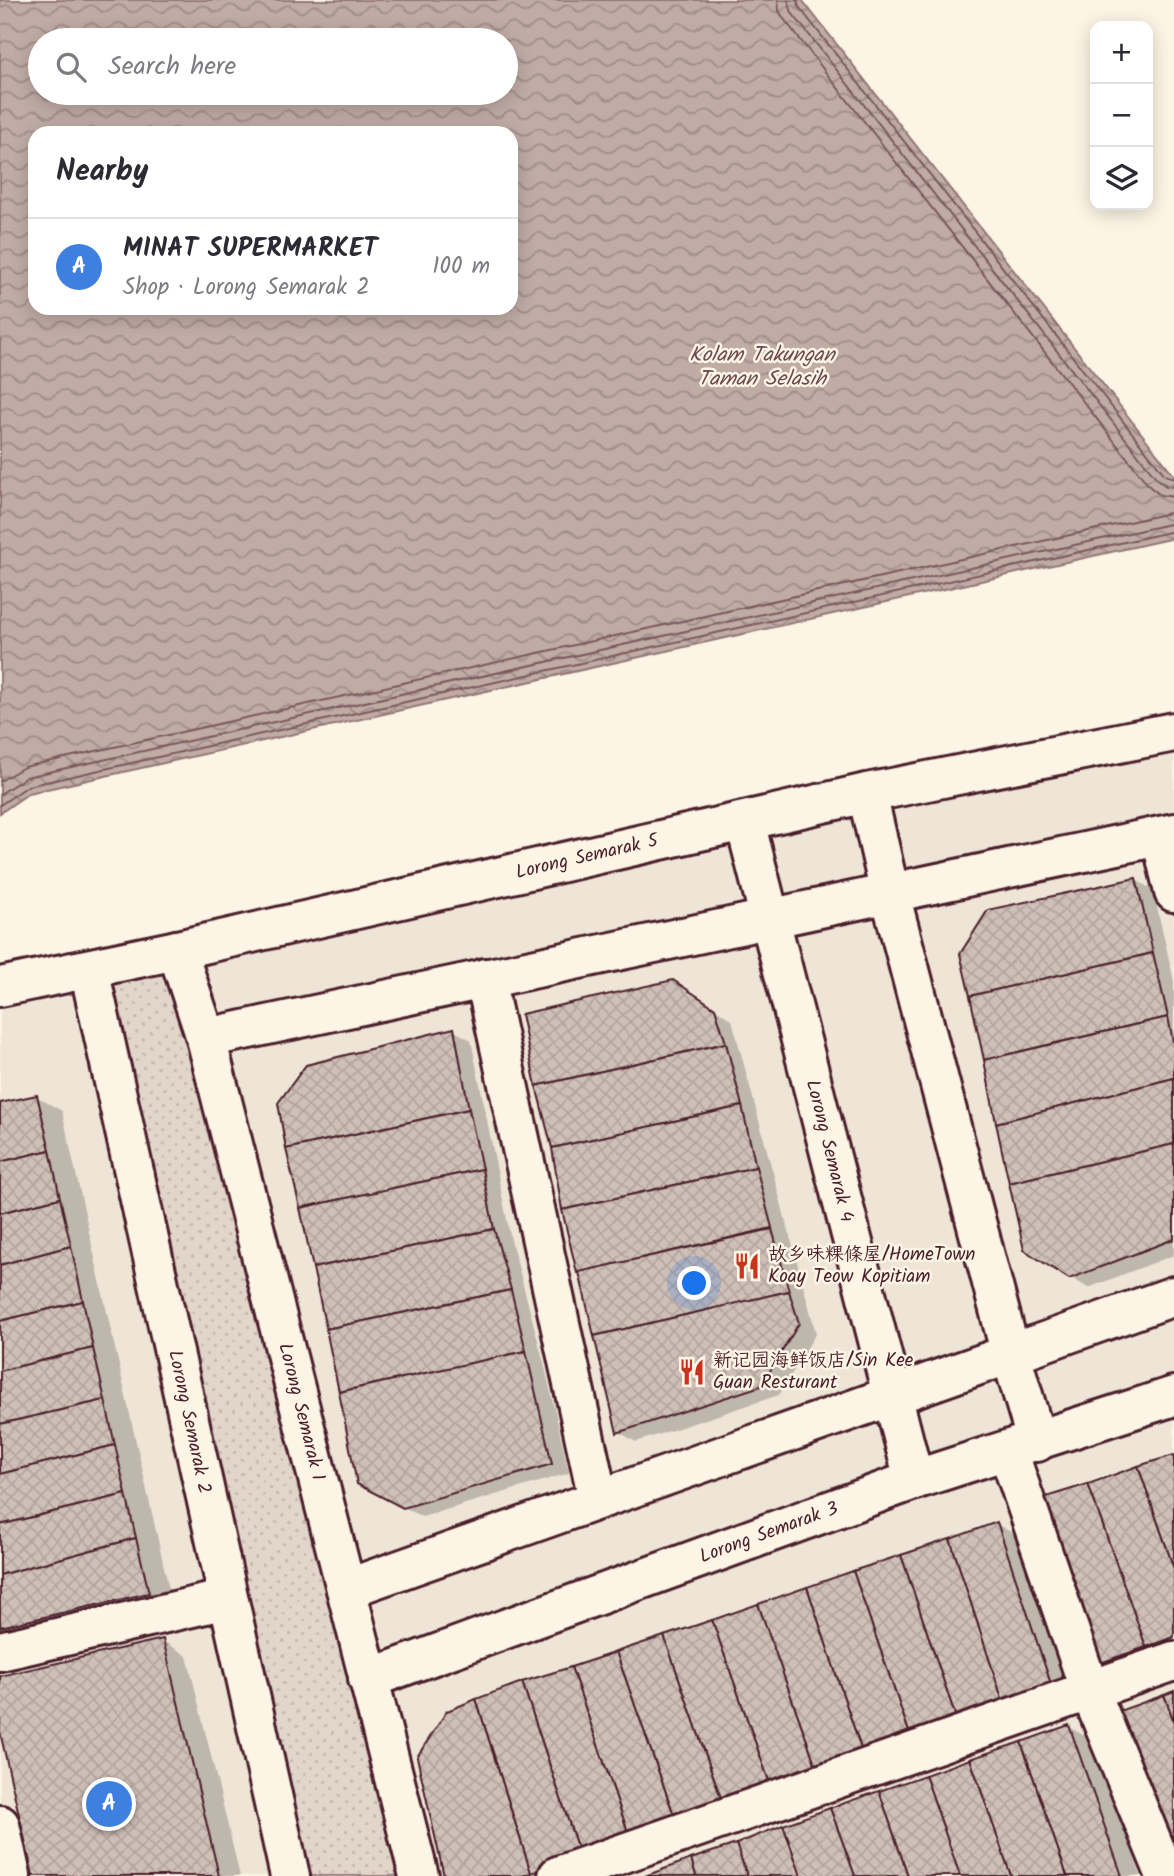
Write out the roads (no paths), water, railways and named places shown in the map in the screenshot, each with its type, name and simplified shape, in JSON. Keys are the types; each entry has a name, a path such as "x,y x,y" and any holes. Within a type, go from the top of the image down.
{"street":[{"name":"Lorong Semarak 5","path":"0,987 177,950 867,793 1174,732"},
{"path":"867,793 890,894 1011,1354 1022,1447 1090,1691 1166,1876"},
{"name":"Lorong Semarak 4","path":"745,821 914,1480"},
{"path":"206,1038 1168,835 1174,892"},
{"name":"Lorong Semarak 1","path":"177,950 206,1038 419,1876"},
{"name":"Lorong Semarak 2","path":"89,968 290,1876"},
{"path":"485,978 598,1499"},
{"path":"346,1589 1174,1296"},
{"name":"Lorong Semarak 3","path":"368,1679 914,1480 1174,1396"},
{"path":"0,1651 227,1599"},
{"path":"558,1876 1174,1661"},
{"path":"0,1825 11,1876"}],"water":[{"name":"Kolam Takungan Taman Selasih","path":"0,0 802,0 1174,475 1174,538 29,793 0,813"}],"place":[{"name":"故乡味粿條屋/HomeTown Koay Teow Kopitiam","path":"747,1266"},
{"name":"新记园海鲜饭店/Sin Kee Guan Resturant","path":"692,1372"},
{"name":"MINAT SUPERMARKET","path":"109,1804"}]}
